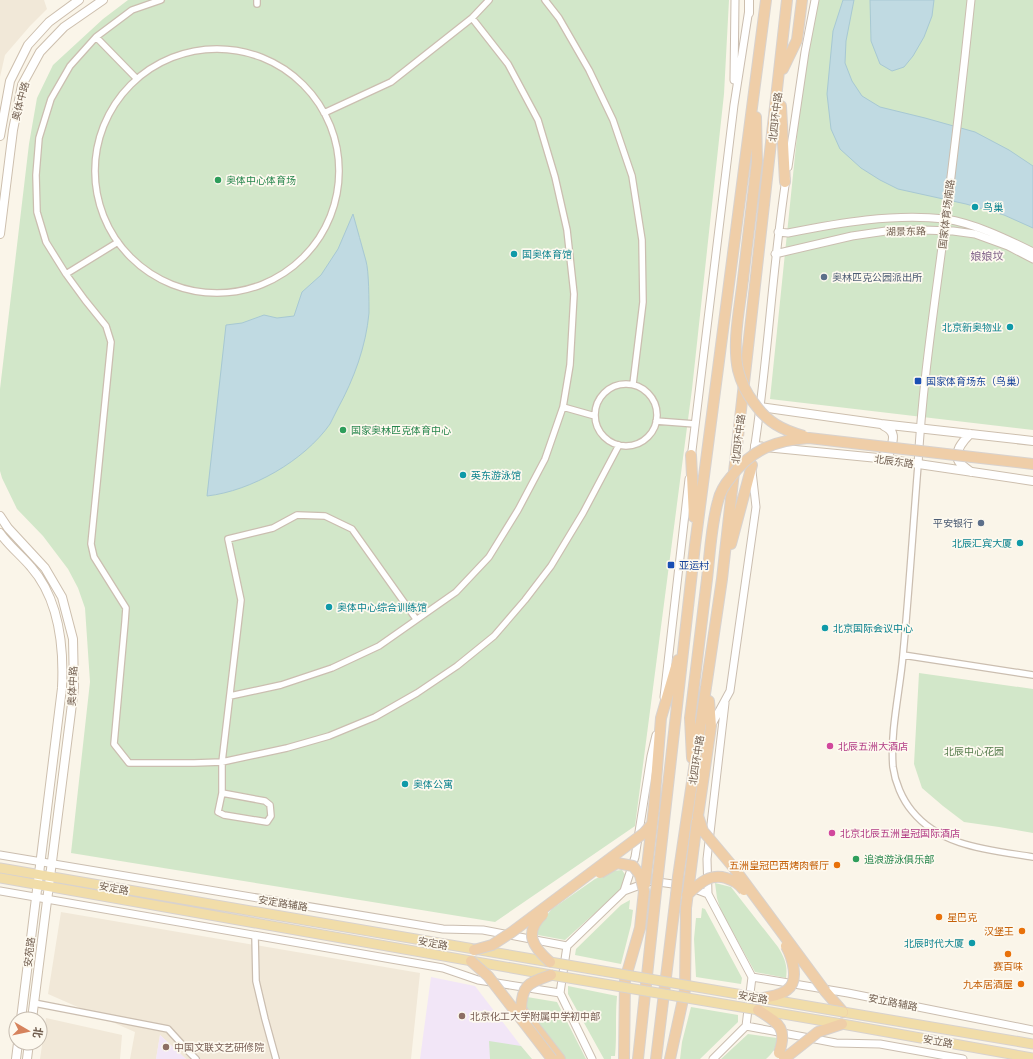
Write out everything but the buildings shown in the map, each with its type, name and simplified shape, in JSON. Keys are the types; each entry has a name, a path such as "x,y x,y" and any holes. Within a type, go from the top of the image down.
{"highway":[{"path":"638,1059 695,545 766,0"},
{"name":"北四环中路","path":"656,1059 678,877 722,579 780,77 787,0"},
{"path":"785,182 780,77 797,40 802,0"},
{"path":"756,83 757,162 736,343 738,371 747,393 762,414 775,424 791,433 809,438 1033,464"},
{"path":"692,782 690,718 706,579 718,499 726,483 748,457 762,449 782,442 792,439 809,438"},
{"path":"691,455 695,545"},
{"path":"722,579 752,465"},
{"path":"624,1057 625,980 640,928 654,807 661,718 686,631"},
{"path":"670,1059 685,990 687,895 711,726 707,684"},
{"path":"698,816 703,831 734,868 825,991 843,1012"},
{"path":"474,950 492,944 512,932 644,833 652,824"},
{"path":"550,962 540,953 533,942 532,931 536,921 555,903 607,868 617,864 633,866 640,875 644,891"},
{"path":"687,895 700,883 710,877 720,876 737,882 784,942 791,955 794,968 794,979 789,989 781,994 760,998"},
{"path":"471,962 488,976 552,1059"},
{"path":"551,975 534,981 524,989 521,999 521,1009 560,1059"},
{"path":"758,1010 777,1023 782,1032 783,1043 775,1059"},
{"path":"784,1059 818,1032 842,1024"}],"main road":[{"name":"奥体中路","path":"0,136 10,81 28,45 49,22 79,0"},
{"name":"奥体中路","path":"0,234 13,130 22,85 40,52 64,27 103,0"},
{"path":"749,13 750,0"},
{"path":"760,407 920,429 1033,441"},
{"path":"878,458 890,452 893,434 890,429 881,424"},
{"path":"970,434 962,442 958,451 958,460 960,464 972,472"},
{"name":"北辰东路","path":"755,446 878,458 1033,481"},
{"name":"奥体中路","path":"0,516 8,528 45,568 62,597 73,639 74,688 49,882"},
{"name":"奥体中路","path":"0,534 32,568 44,586 54,607 60,631 63,669 62,688 38,880"},
{"name":"安定路","path":"0,868 38,880 454,959 842,1024"},
{"name":"安定路","path":"0,878 38,880"},
{"name":"安苑路","path":"22,1011 38,880"},
{"name":"安定路","path":"49,882 550,962 867,1017"},
{"name":"安苑路","path":"33,1011 49,882"},
{"name":"安立路","path":"867,1017 1033,1044"},
{"name":"安立路","path":"842,1024 1033,1058"}],"street":[{"path":"161,0 132,10 96,37 70,66 51,100 39,138 36,174 37,212 46,242 66,274 106,326 111,342 91,544 94,558 126,608 114,744 129,763 222,762 287,748 329,736 375,717 417,693 463,661 494,636 552,566 583,513 619,445"},
{"path":"324,113 391,82 472,18 489,0"},
{"path":"545,0 559,18 589,70 613,120 632,176 642,240 643,302 633,384"},
{"path":"734,104 735,0"},
{"name":"北四环中路","path":"711,726 730,691 756,507 752,465 760,407 775,254 805,52 815,0"},
{"name":"国家体育场南路","path":"918,465 920,429 935,293 958,123 971,0"},
{"path":"624,891 635,857 651,756 661,718 691,455 734,104 749,13"},
{"path":"230,696 281,685 332,668 379,646 456,592 489,557 518,510 544,459 563,406 570,365 574,294 567,230 555,177 538,120 508,64 472,18"},
{"path":"96,37 137,79"},
{"path":"217,49 239,51 260,57 285,70 307,89 324,113 332,131 337,151 338,172 334,202 318,239 305,255 281,274 254,287 234,292 214,293 193,290 174,285 156,276 131,258 118,242 100,205 96,178 96,164 100,136 111,111 128,88 137,79 161,63 188,52 217,49"},
{"name":"湖景东路","path":"778,232 788,233 853,221 884,218 946,219 989,231 1033,252"},
{"name":"湖景东路","path":"775,254 852,236 886,230 944,231 983,236 1008,246 1033,259"},
{"path":"66,274 118,242"},
{"path":"633,384 642,388 652,398 657,412 656,421 653,430 647,438 629,446 619,445 610,442 602,435 597,426 595,416 598,402 606,391 614,386 633,384"},
{"path":"563,406 595,416"},
{"path":"656,421 695,424"},
{"path":"918,465 903,655 893,749 893,767 896,782 903,798 912,811 924,823 943,836 958,843 975,847 1033,857"},
{"path":"222,793 265,801 270,805 271,816 267,822 224,816 218,812 222,793 222,762 241,600 228,539 273,528 298,515 325,516 352,529 416,619"},
{"path":"903,655 1033,675"},
{"path":"713,1059 746,1026 752,978 708,894 707,859 726,698"},
{"name":"安定路辅路","path":"0,855 443,929 483,930 567,946"},
{"path":"592,1059 560,994 567,946 624,891 651,882 687,886 708,894"},
{"path":"0,891 442,968 478,980 560,994"},
{"path":"255,935 256,981 276,1059"},
{"name":"安立路辅路","path":"752,978 848,993 1033,1030"},
{"path":"34,1003 168,1030 196,1059"},
{"path":"746,1026 836,1043 880,1044 963,1059"}],"shaded area":[{"path":"0,0 44,0 47,9 5,55 0,77"},
{"path":"61,912 420,973 411,1059 186,1059 160,1035 156,1059 130,1059 135,1032 48,994"},
{"name":"北京化工大学附属中学初中部","path":"431,977 475,986 531,1059 420,1059"},
{"path":"48,1018 122,1035 120,1059 40,1059 41,1051 48,1051"},
{"name":"中国文联文艺研修院","path":"160,1035 186,1059 156,1059"}],"green space":[{"name":"国家奥林匹克体育中心","path":"128,0 729,0 724,94 692,389 635,826 495,922 71,853 90,682 85,608 78,588 68,569 43,536 17,509 2,478 0,471 0,389 29,144 37,98 53,65 103,19"},
{"path":"811,0 1033,0 1033,430 770,399"},
{"name":"北辰中心花园","path":"919,673 1033,689 1033,833 964,822 922,788 914,764"},
{"path":"622,870 626,876 623,885 618,892 565,940 538,935 537,926 552,909 595,879 612,871"},
{"path":"715,883 731,887 778,947 785,961 786,978 755,972 721,911"},
{"path":"630,900 629,909 633,910 631,925 621,964 575,955 576,949 621,905"},
{"path":"702,908 705,909 742,978 741,984 696,977 694,939 696,918 701,918"},
{"path":"568,986 617,996 615,1056 611,1056 611,1059 604,1059 568,994"},
{"path":"527,997 557,1002 586,1059 561,1059 532,1020 526,1006"},
{"path":"691,1007 738,1015 738,1022 700,1059 680,1059 682,1042"},
{"path":"748,1034 777,1038 775,1047 766,1059 721,1059"},
{"path":"489,1041 521,1046 532,1059 490,1059"}],"water":[{"path":"843,0 854,0 846,41 845,63 852,81 862,96 880,107 975,132 1009,150 1033,166 1033,228 1004,215 966,204 898,189 861,168 840,149 831,129 827,94 833,31"},
{"path":"870,0 934,0 932,16 924,37 913,56 904,67 892,71 880,64 871,41"},
{"path":"353,214 367,266 369,313 365,338 358,362 349,386 330,424 319,438 306,450 275,472 241,488 207,496 226,325 242,323 264,315 277,318 294,316 302,292 321,275 338,249"}],"place":[{"name":"奥体中心体育场","path":"218,180"},
{"name":"鸟巢","path":"975,207"},
{"name":"国奥体育馆","path":"514,254"},
{"name":"奥林匹克公园派出所","path":"824,277"},
{"name":"北京新奥物业","path":"1010,327"},
{"name":"国家体育场东（鸟巢）","path":"918,381"},
{"name":"国家奥林匹克体育中心","path":"343,430"},
{"name":"英东游泳馆","path":"463,475"},
{"name":"平安银行","path":"981,523"},
{"name":"北辰汇宾大厦","path":"1020,543"},
{"name":"亚运村","path":"671,565"},
{"name":"奥体中心综合训练馆","path":"329,607"},
{"name":"北京国际会议中心","path":"825,628"},
{"name":"北辰五洲大酒店","path":"830,746"},
{"name":"奥体公寓","path":"405,784"},
{"name":"北京北辰五洲皇冠国际酒店","path":"832,833"},
{"name":"追浪游泳俱乐部","path":"856,859"},
{"name":"五洲皇冠巴西烤肉餐厅","path":"837,865"},
{"name":"星巴克","path":"939,917"},
{"name":"汉堡王","path":"1022,931"},
{"name":"北辰时代大厦","path":"972,943"},
{"name":"赛百味","path":"1008,954"},
{"name":"九本居酒屋","path":"1021,984"},
{"name":"北京化工大学附属中学初中部","path":"462,1016"},
{"name":"中国文联文艺研修院","path":"166,1047"}],"district":[{"name":"娘娘坟","path":"987,256"}]}
